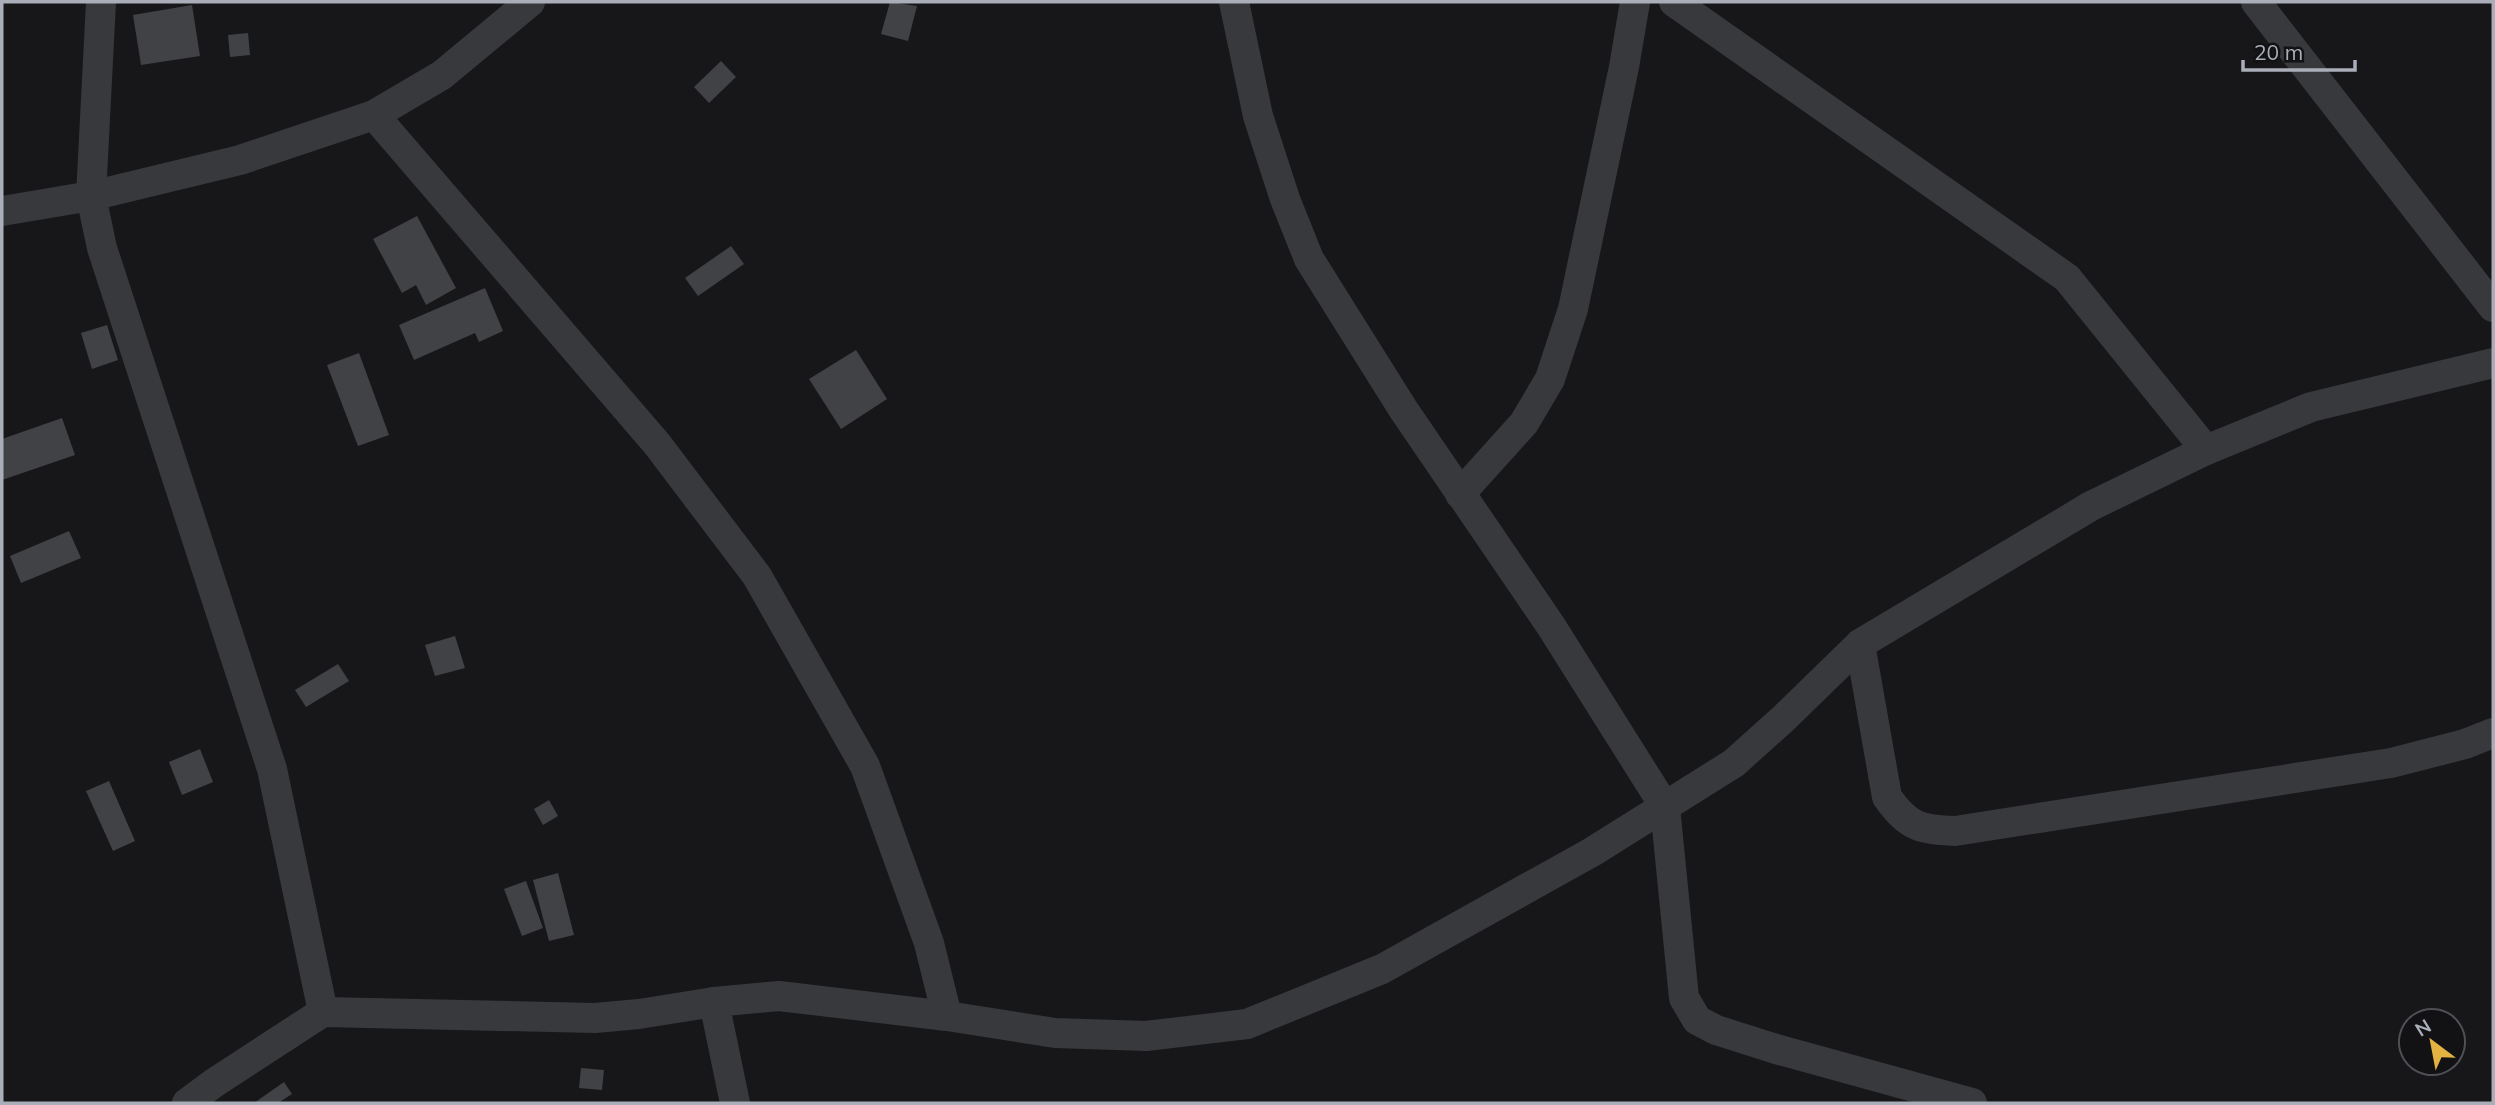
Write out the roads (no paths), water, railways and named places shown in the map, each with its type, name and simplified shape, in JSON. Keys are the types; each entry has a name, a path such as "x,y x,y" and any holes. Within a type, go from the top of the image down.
{"street":[{"path":"101,2 91,196 102,248 272,769 323,1012"},
{"path":"2,211 91,196 240,160 374,115 442,75 530,2"},
{"path":"1234,2 1258,116 1285,199 1309,259 1403,409 1551,626 1665,807 1684,998 1697,1020 1716,1030 1776,1049 1972,1103"},
{"path":"1460,494 1524,423 1550,379 1573,309 1635,2"},
{"path":"1674,2 2067,278 2206,450"},
{"path":"2256,2 2493,307"},
{"path":"374,115 657,444 757,576 865,766 929,943 947,1016"},
{"path":"187,1103 323,1012 595,1017 779,996 1055,1032 1146,1036 1247,1024 1382,969 1592,852 1734,763 1860,644 2091,506 2206,450 2311,407 2493,363"},
{"path":"1860,644 1887,797 1900,816 1930,831 1955,831 2391,763 2465,744 2493,733"},
{"path":"713,1002 735,1103"}]}
